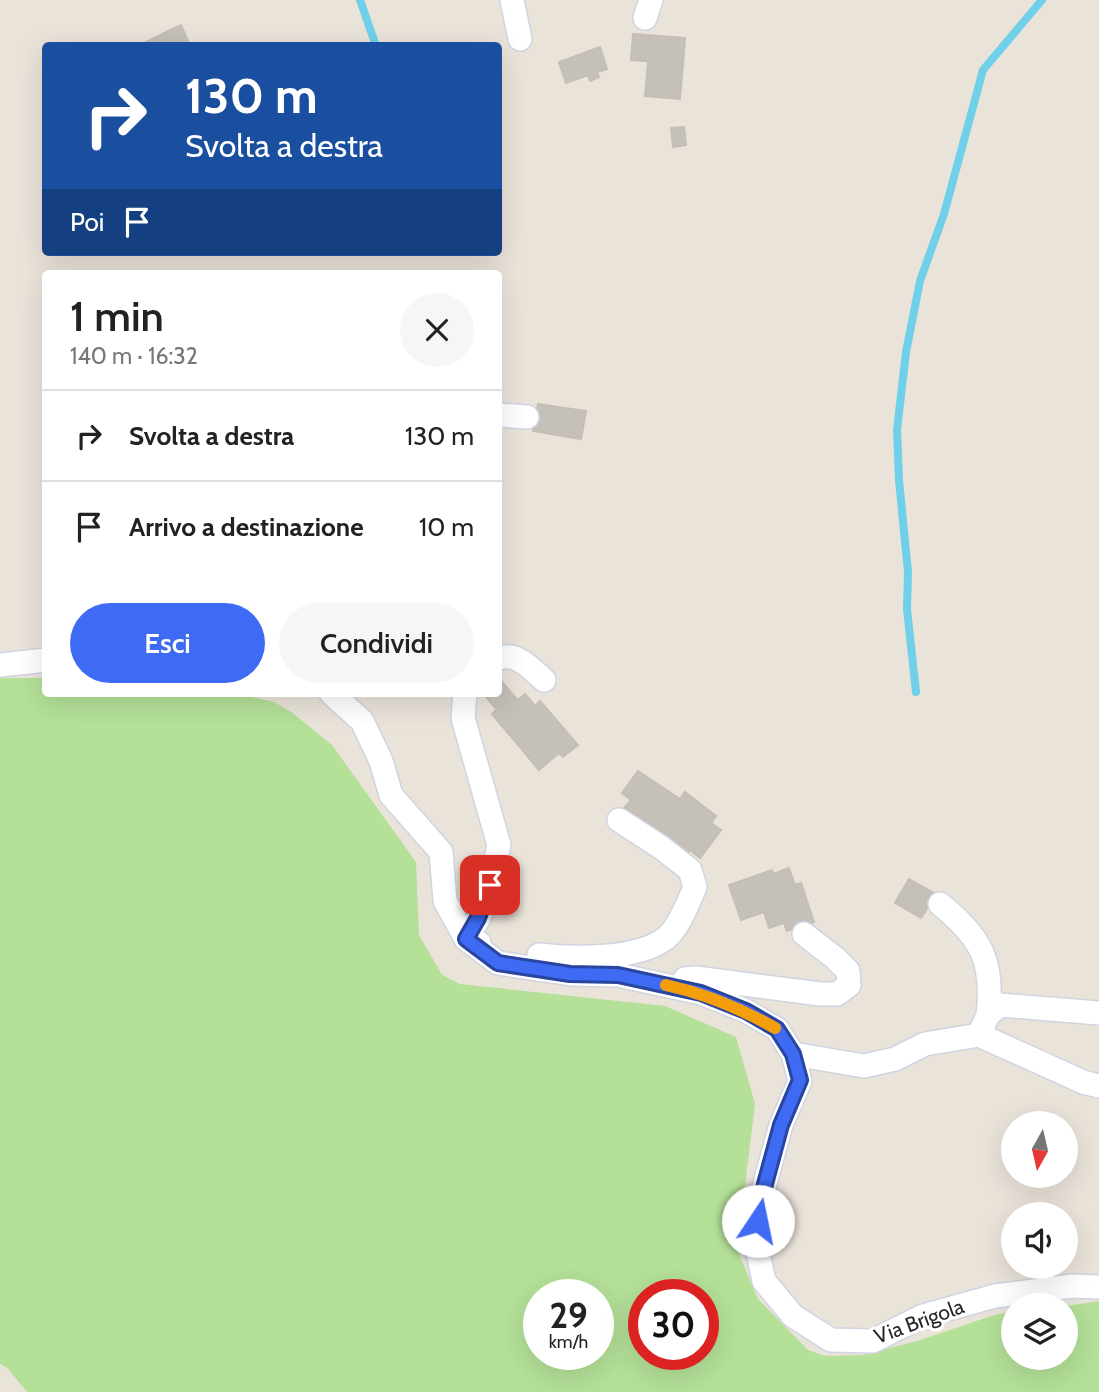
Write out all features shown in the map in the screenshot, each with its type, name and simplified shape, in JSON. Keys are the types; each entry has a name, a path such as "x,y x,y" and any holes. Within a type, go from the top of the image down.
{"street":[{"path":"512,0 520,39"},
{"path":"502,415 527,417"},
{"path":"502,657 523,661 544,680"},
{"path":"0,665 42,660"},
{"path":"465,697 463,718 499,845 486,896 466,939"},
{"path":"348,701 362,721 381,761 391,795 441,852 445,901 466,939 498,963 570,974 618,975 701,993 746,1011 777,1029 793,1054 864,1066 895,1059 925,1044 984,1025 1000,1005 1099,1013"},
{"path":"466,939 502,951 564,958 647,949 668,937 695,887 690,870 619,820"},
{"path":"940,904 958,919 982,951 990,971 991,990 984,1025"},
{"path":"654,983 696,978 820,994 837,993 849,985 848,971 804,934"},
{"path":"984,1025 1083,1082 1099,1086"},
{"name":"Via Brigola","path":"793,1054 800,1080 781,1125 765,1184 755,1239 764,1281 793,1316 831,1340 873,1341 923,1316 995,1296 1072,1286 1099,1287"}],"green space":[{"path":"0,678 42,678 42,697 252,697 274,702 290,711 332,745 416,862 419,935 442,975 460,984 665,1006 736,1037 755,1104 737,1249 758,1299 808,1350 825,1356 863,1355 1001,1314 1001,1370 1078,1370 1078,1304 1099,1301 1099,1392 27,1392 7,1368 0,1364"}],"building":[{"path":"181,25 188,42 170,42 166,32"},
{"path":"166,32 170,42 146,42"},
{"path":"633,34 685,38 683,64 631,60"},
{"path":"600,47 607,69 597,72 599,77 590,81 588,75 566,83 559,62"},
{"path":"648,62 683,64 680,99 645,96"},
{"path":"684,127 686,145 673,147 671,128"},
{"path":"538,404 586,411 581,439 533,431"},
{"path":"502,682 513,695 497,710 486,697 502,697"},
{"path":"525,694 535,706 540,701 578,745 563,757 559,753 539,770 492,714 513,695 518,700"},
{"path":"638,771 680,799 685,792 716,816 711,823 721,830 700,858 690,850 687,854 639,816 636,820 622,810 631,800 622,793"},
{"path":"789,868 795,885 801,883 814,922 787,931 784,923 769,928 764,912 741,920 729,885 772,870 773,874"},
{"path":"909,879 936,894 921,918 895,903"}],"waterway":[{"path":"360,0 375,42"},
{"path":"916,692 907,609 908,572 897,430 906,352 920,281 944,214 983,70 1042,0"}],"slow traffic":[{"path":"666,985 701,993 746,1011 775,1028"}],"route":[{"path":"490,885 478,918 466,939 498,963 570,974 618,975 701,993 746,1011 777,1029 793,1054 800,1080 781,1125 758,1221"}]}
